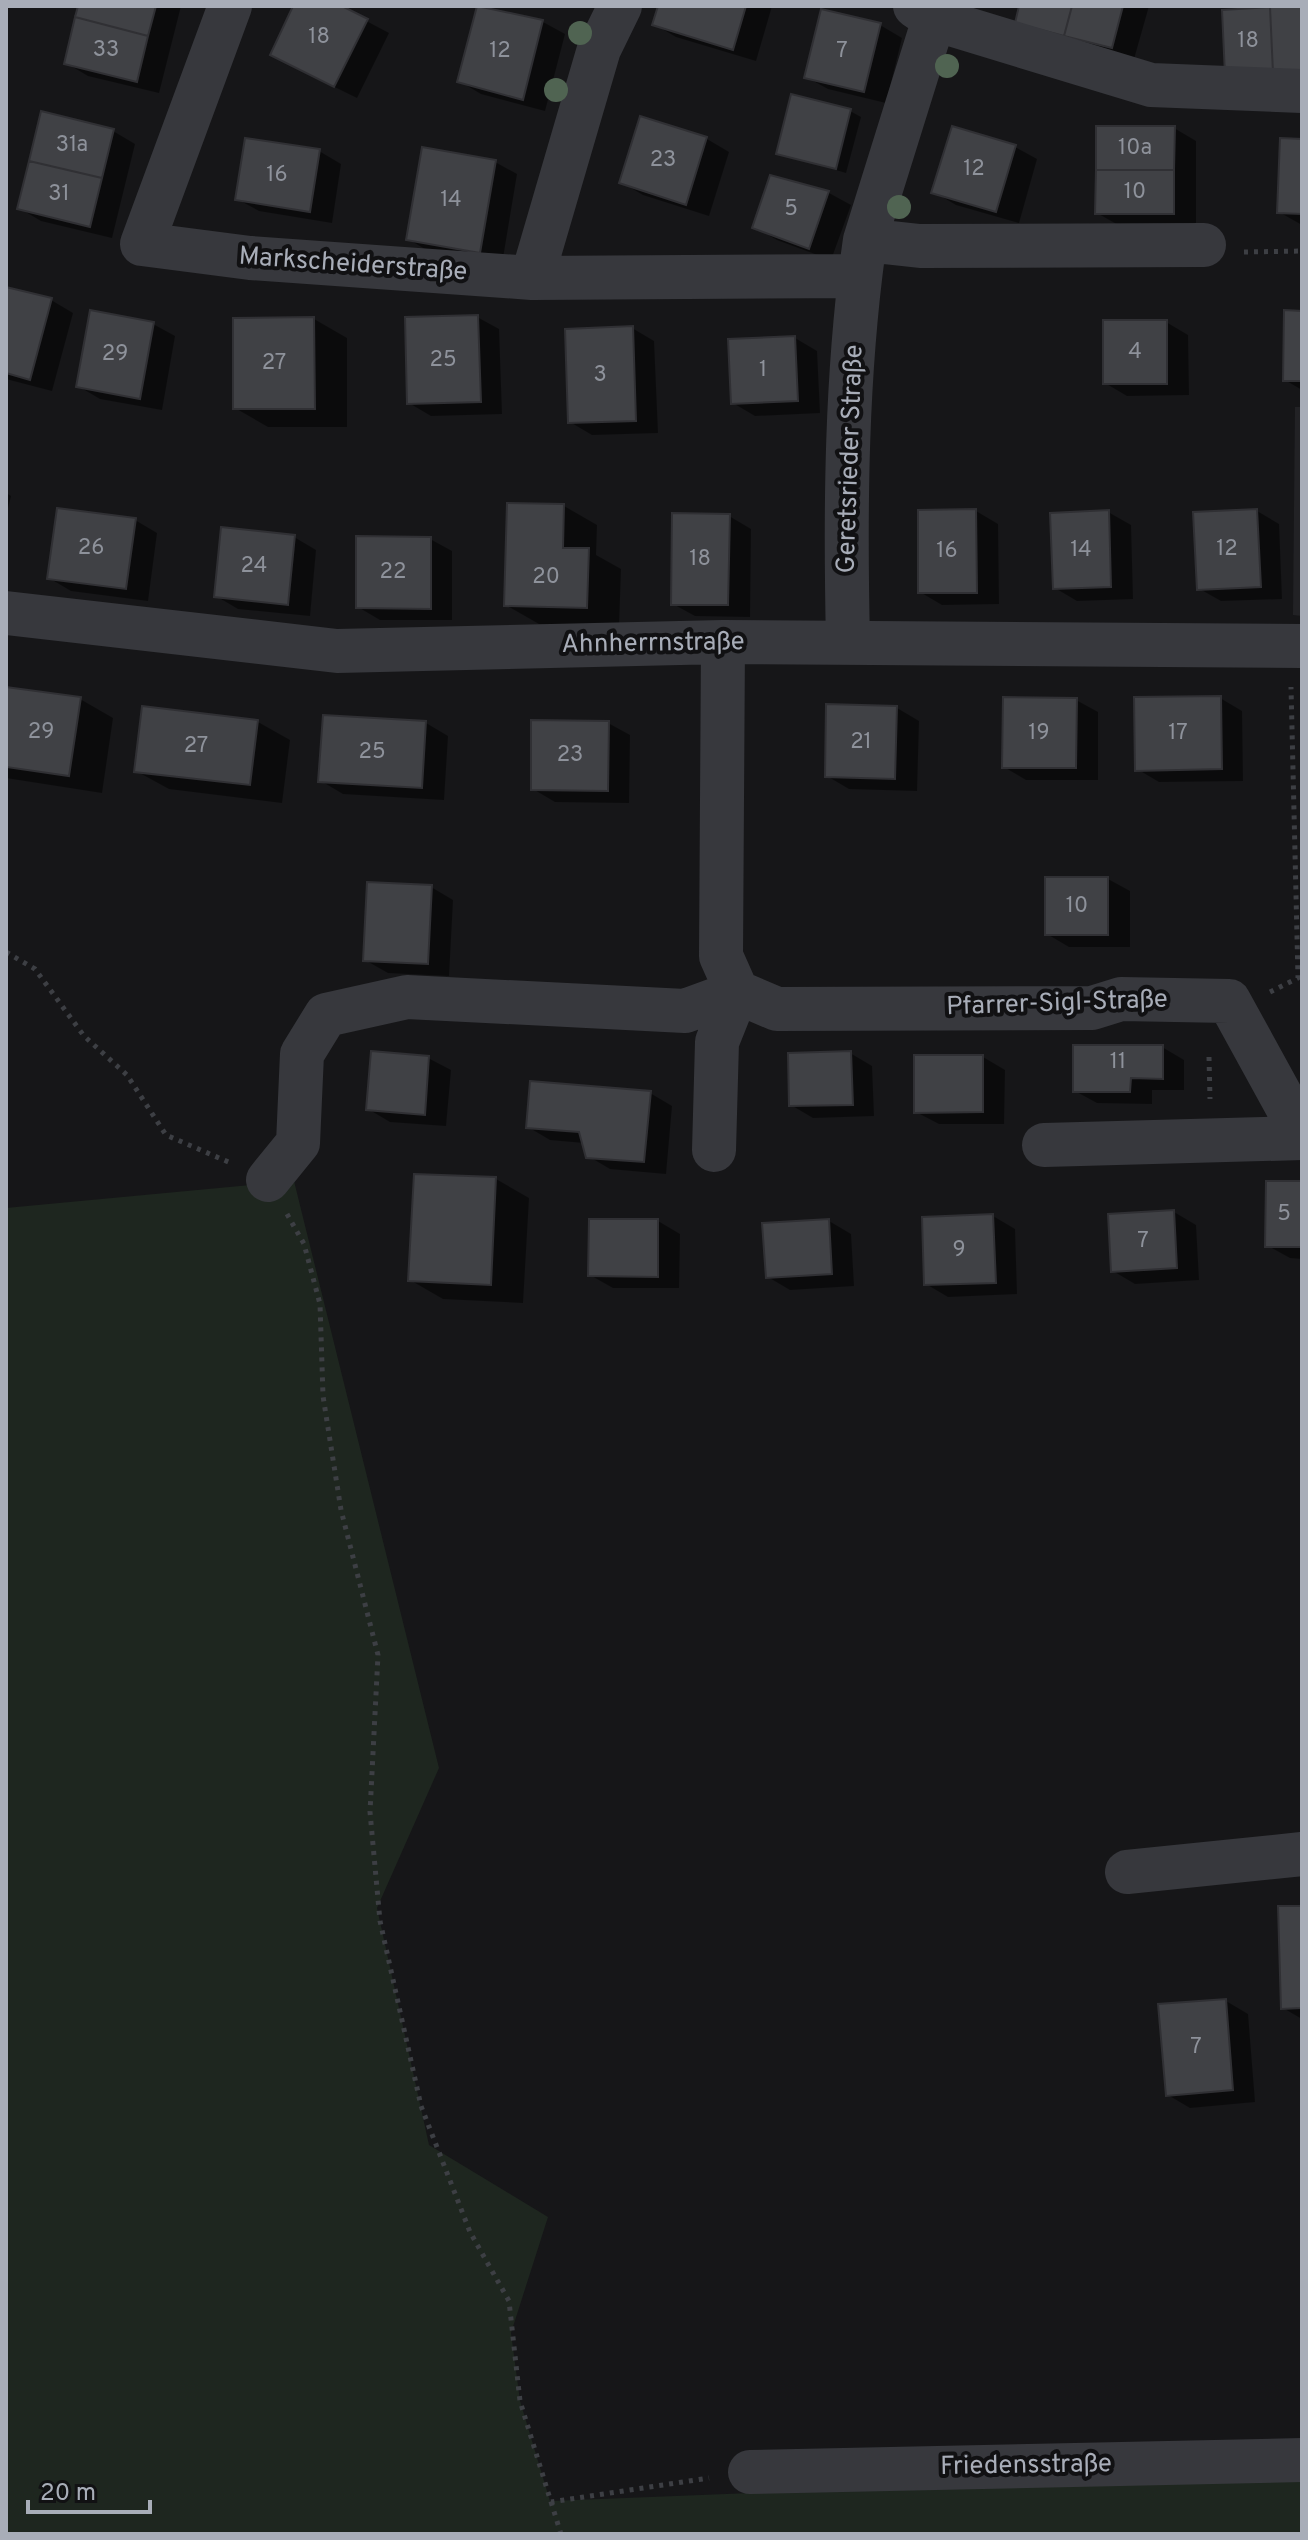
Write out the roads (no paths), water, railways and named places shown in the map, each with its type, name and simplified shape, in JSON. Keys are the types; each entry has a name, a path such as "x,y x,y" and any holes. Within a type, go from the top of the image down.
{"street":[{"name":"Markscheiderstraße","path":"230,6 142,244 250,258 532,278"},
{"path":"620,6 599,49 532,278 863,258 920,246 1204,245"},
{"name":"Geretsrieder Straße","path":"848,642 851,388 863,258 924,13 1151,85 1302,91"},
{"name":"Ahnherrnstraße","path":"6,613 337,651 723,642 1296,646"},
{"path":"714,1150 717,1042 737,992 721,956 723,642"},
{"path":"268,1180 298,1143 302,1054 326,1015 407,997 685,1011 737,992"},
{"name":"Pfarrer-Sigl-Straße","path":"737,992 777,1009 1092,1008 1121,999 1221,1005 1302,1136"},
{"path":"1044,1145 1302,1136"},
{"path":"1127,1872 1302,1854"},
{"name":"Friedensstraße","path":"750,2472 1302,2460"}]}
